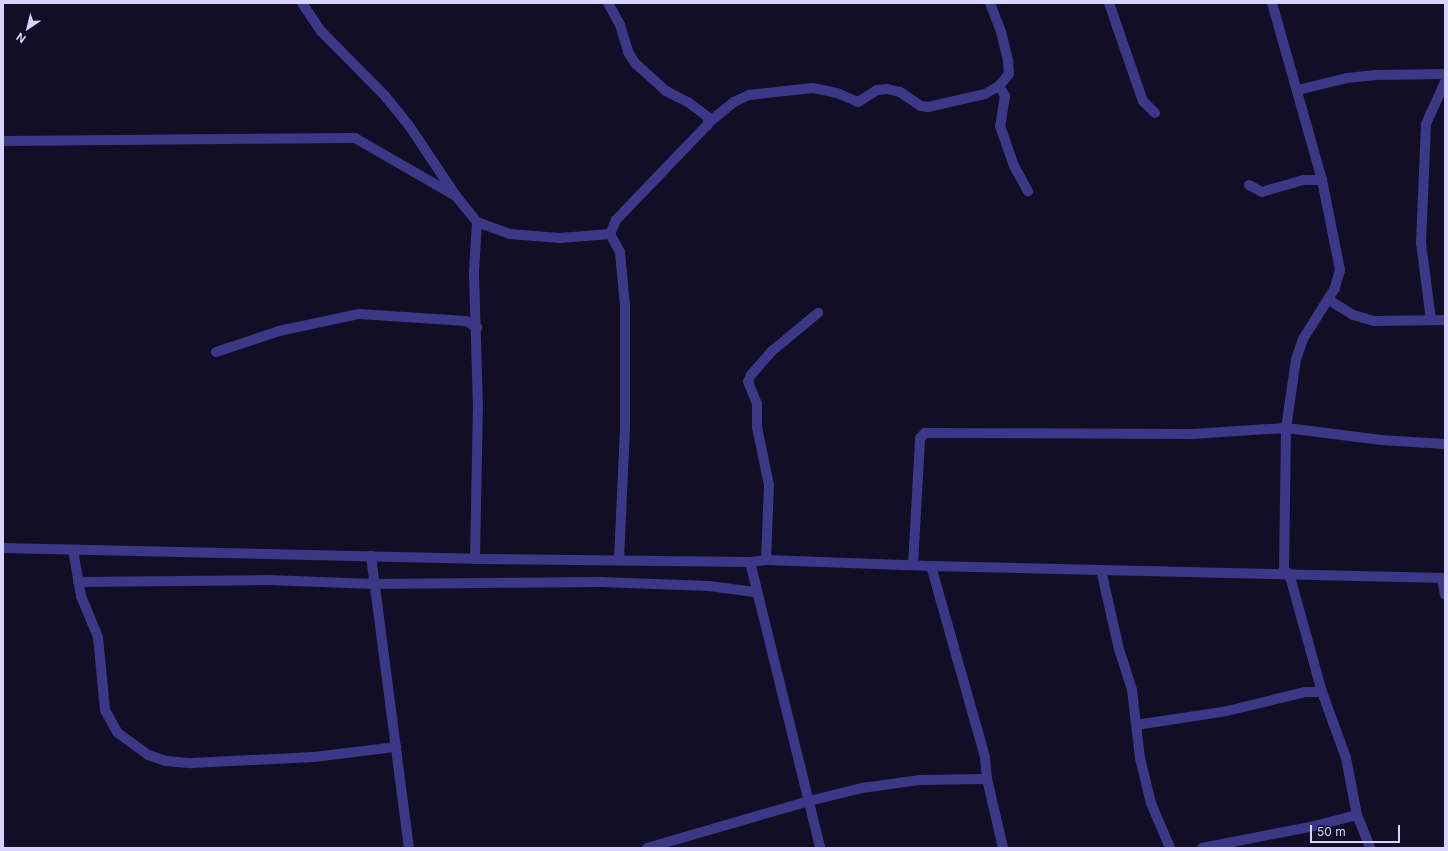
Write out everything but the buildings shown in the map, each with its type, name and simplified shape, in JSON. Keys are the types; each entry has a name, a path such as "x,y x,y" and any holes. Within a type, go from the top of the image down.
{"street":[{"path":"302,3 321,31 408,124 456,196 477,222 510,234 560,238 610,234"},
{"path":"608,3 620,25 628,52 635,62 666,91 688,102 708,118 707,126"},
{"path":"610,234 625,210 707,126 734,102 757,94 813,88 837,93 858,102 877,90 887,88 900,92 921,106 928,107 985,94 999,86 1009,74 1008,61 1001,32 990,3"},
{"path":"1109,3 1143,102 1155,113"},
{"path":"1272,3 1298,90 1322,180 1340,270 1339,279 1329,300 1302,339 1296,359 1286,428 1286,573 1322,692 1346,758 1357,815 1370,848"},
{"path":"1298,90 1347,78 1374,75 1445,74"},
{"path":"1431,320 1421,243 1426,124 1445,82"},
{"path":"999,86 1005,96 1000,126 1014,166 1028,191"},
{"path":"3,141 355,138 456,196"},
{"path":"1249,185 1262,192 1303,180 1322,180"},
{"path":"475,559 478,418 477,327 474,271 477,222"},
{"path":"610,234 620,252 625,306 625,429 619,560"},
{"path":"1329,300 1363,319 1445,320"},
{"path":"766,560 769,485 757,427 757,404 748,382 772,350 818,313"},
{"path":"216,352 279,331 359,314 466,321 477,327"},
{"path":"913,565 920,438 925,433 1200,434 1286,428 1381,440 1445,444"},
{"path":"3,548 475,559 750,562 766,560 930,566 1286,573 1444,578 1445,595"},
{"path":"73,550 78,582 98,637 108,716 118,733 148,755 166,761 191,763 314,757 396,747"},
{"path":"371,556 409,848"},
{"path":"750,562 756,592 820,848"},
{"path":"930,566 985,757 987,779 1003,848"},
{"path":"1101,570 1119,649 1132,690 1140,758 1151,803 1170,848"},
{"path":"78,582 268,580 374,584 601,582 709,586 756,592"},
{"path":"1136,726 1227,711 1306,692 1322,692"},
{"path":"647,848 809,801 862,788 920,780 987,779"},
{"path":"1202,848 1314,826 1357,815"}]}
